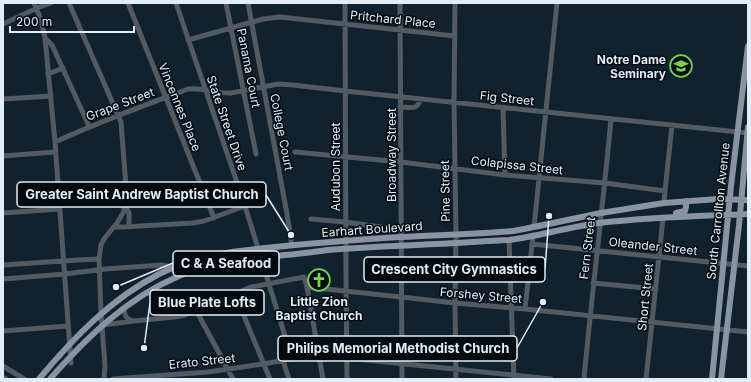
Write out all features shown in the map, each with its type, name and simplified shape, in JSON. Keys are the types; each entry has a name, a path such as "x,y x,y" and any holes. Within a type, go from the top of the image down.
{"main road":[{"name":"South Carrollton Avenue","path":"712,379 728,214 748,46"},
{"name":"South Carrollton Avenue","path":"721,379 740,214 745,200 744,169 748,131"},
{"path":"733,168 744,169"},
{"name":"Earhart Boulevard","path":"39,379 69,343 101,313 136,287 173,267 220,253 258,248 346,241 513,231 601,213 661,204 686,201 730,199 745,200"},
{"path":"663,218 672,213 680,213 685,211 686,201"},
{"path":"643,220 635,217 636,211 661,204"},
{"name":"Earhart Boulevard","path":"50,379 71,360 85,341 102,325 124,308 170,280 197,269 220,263 346,249 509,240 600,223 728,214 748,214"},
{"path":"136,287 141,297"}],"street":[{"path":"3,24 35,6 51,3"},
{"path":"69,3 121,122 127,199 123,213 101,245 99,259 105,366 104,379"},
{"name":"Vincennes Place","path":"128,3 214,218"},
{"name":"State Street Drive","path":"176,3 245,206 292,359"},
{"name":"Panama Court","path":"226,3 256,154"},
{"name":"College Court","path":"248,3 286,206 292,246"},
{"name":"Audubon Street","path":"345,3 345,222 348,379"},
{"name":"Broadway Street","path":"400,3 402,379"},
{"name":"Pine Street","path":"455,3 454,102 456,379"},
{"path":"534,227 557,3"},
{"path":"35,6 41,20 45,38 51,96 71,360"},
{"name":"Pritchard Place","path":"188,40 252,22 280,17 455,36"},
{"path":"45,38 52,45 89,126"},
{"path":"48,74 63,68"},
{"name":"Fig Street","path":"264,86 278,84 293,85 738,132 748,131"},
{"name":"Grape Street","path":"55,142 89,126 188,89 199,88 223,94 231,94 264,86"},
{"path":"3,100 51,96"},
{"path":"400,107 414,108 418,106 420,99"},
{"path":"503,108 505,174"},
{"name":"Fern Street","path":"584,379 611,119"},
{"path":"661,204 665,191 672,125"},
{"path":"3,156 55,152"},
{"name":"Colapissa Street","path":"295,152 665,191"},
{"path":"125,206 129,213 129,227"},
{"path":"114,227 193,223 214,218 245,206"},
{"path":"3,214 60,209"},
{"name":"Short Street","path":"646,379 663,218"},
{"path":"312,219 379,227 401,228"},
{"path":"525,309 533,236"},
{"path":"509,240 514,377"},
{"name":"Oleander Street","path":"532,244 748,266"},
{"path":"3,265 99,259"},
{"path":"3,279 65,274 100,269 161,265 173,267"},
{"path":"102,325 185,315 251,287 304,277 323,379"},
{"path":"593,283 656,289"},
{"name":"Forshey Street","path":"307,287 748,332"},
{"path":"235,294 270,379"},
{"path":"124,308 126,317 134,321"},
{"path":"196,310 233,379"},
{"path":"3,331 68,326"},
{"name":"Erato Street","path":"113,379 171,377 283,361 318,354 514,377 551,379"},
{"path":"283,361 289,379"},
{"path":"3,366 24,379"}],"place":[{"name":"Notre Dame Seminary","path":"681,66"},
{"name":"Crescent City Gymnastics","path":"549,216"},
{"name":"Greater Saint Andrew Baptist Church","path":"291,235"},
{"name":"Little Zion Baptist Church","path":"319,280"},
{"name":"C & A Seafood","path":"116,287"},
{"name":"Philips Memorial Methodist Church","path":"543,302"},
{"name":"Blue Plate Lofts","path":"144,348"}]}
